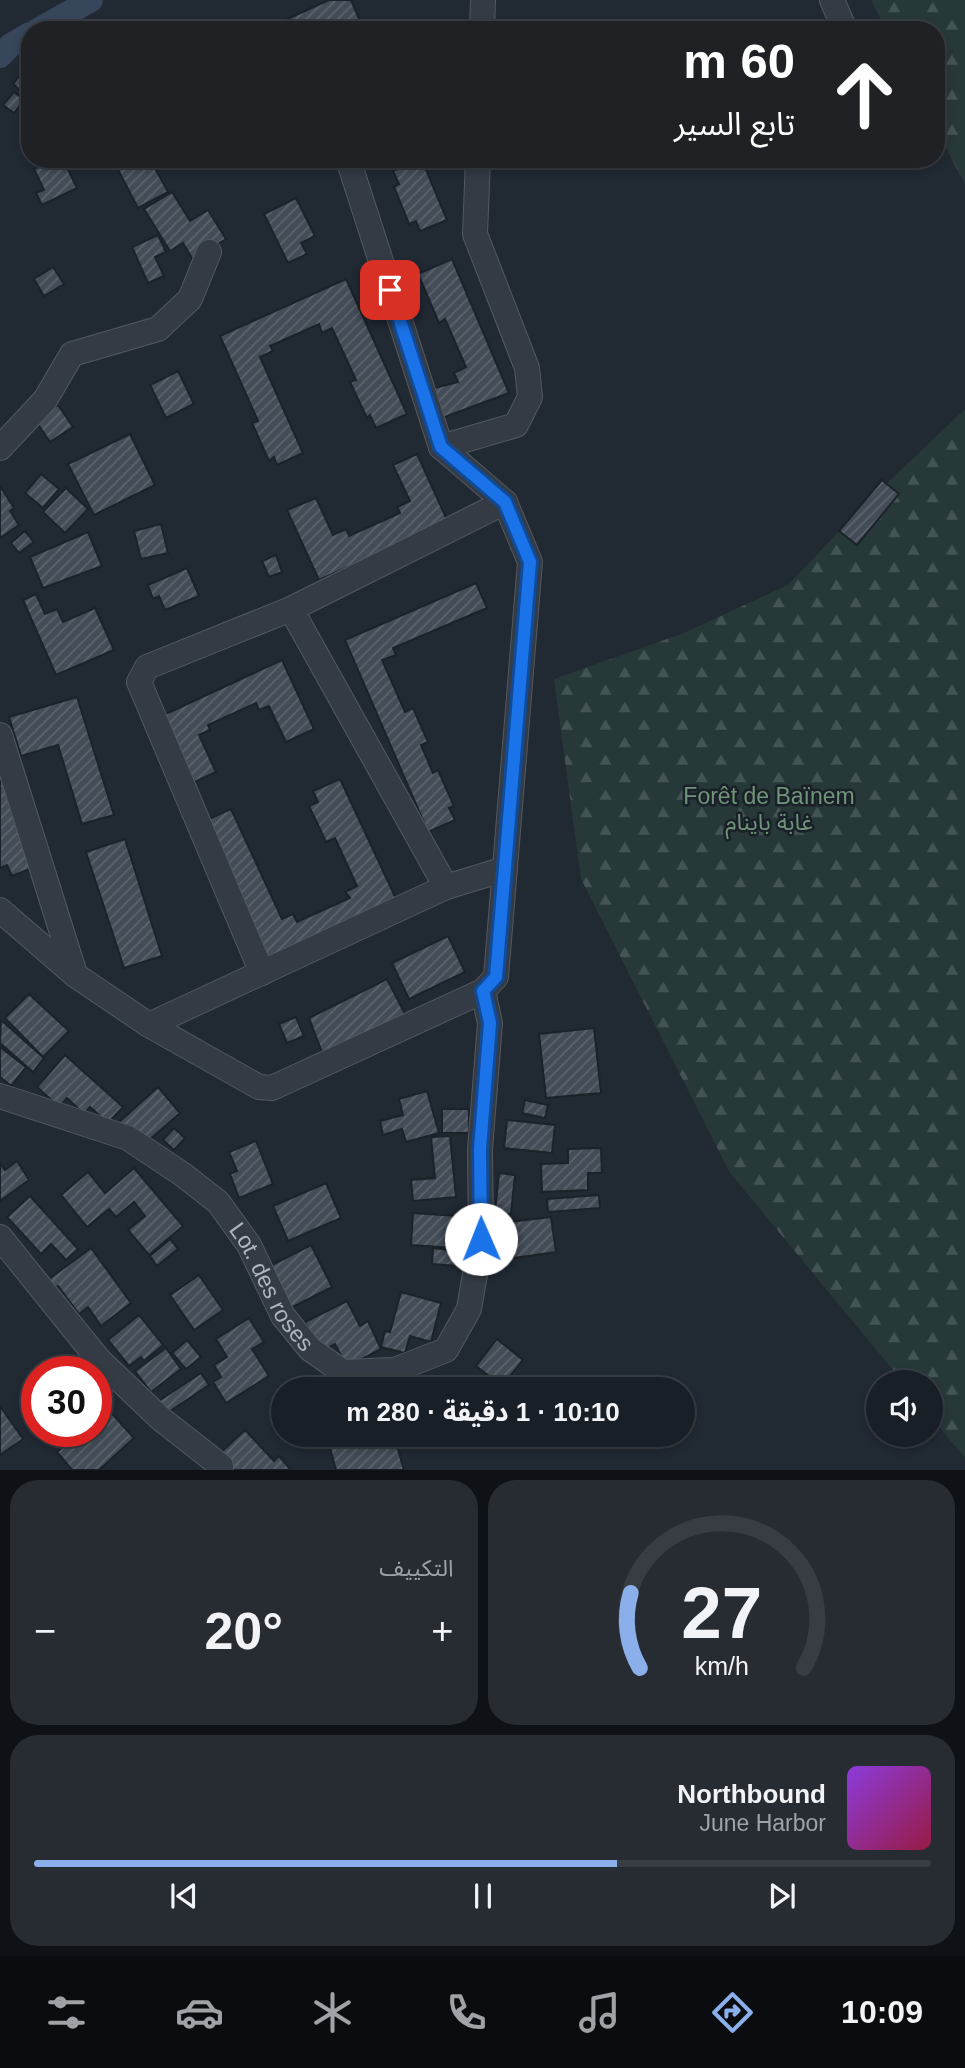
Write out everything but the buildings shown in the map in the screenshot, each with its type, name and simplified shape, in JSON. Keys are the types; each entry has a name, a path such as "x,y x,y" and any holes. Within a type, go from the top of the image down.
{"street":[{"path":"482,21 483,0"},
{"path":"832,0 841,21"},
{"path":"0,910 75,975 149,1025 259,1087 272,1088 483,991 496,977 530,562 505,502 441,447 351,168"},
{"path":"441,447 516,425 530,397 527,368 475,234 478,168"},
{"path":"0,448 45,400 72,354 158,329 190,299 209,252"},
{"path":"262,974 139,682 148,667 291,609 505,502"},
{"path":"291,609 446,887"},
{"path":"0,735 75,975"},
{"path":"149,1025 446,887 505,869"},
{"name":"Lot. des roses","path":"0,1096 128,1139 183,1174 218,1202 250,1245 283,1317 310,1349 343,1372 395,1370 446,1350 468,1309 481,1239 480,1149 490,1023 483,991"},
{"path":"0,1237 100,1360 161,1419 221,1466"}],"green space":[{"path":"871,0 965,0 965,185 945,146 945,21 882,21"},
{"name":"Forêt de Baïnem غابة باينام","path":"965,409 965,1458 943,1431 943,1370 893,1370 730,1173 581,879 554,679 684,633 788,585 865,504"}],"waterway":[{"path":"54,21 91,0"},
{"path":"0,56 21,39"}],"route":[{"path":"390,290 441,447 505,502 530,562 496,977 483,991 490,1023 480,1149 481,1239"}]}
